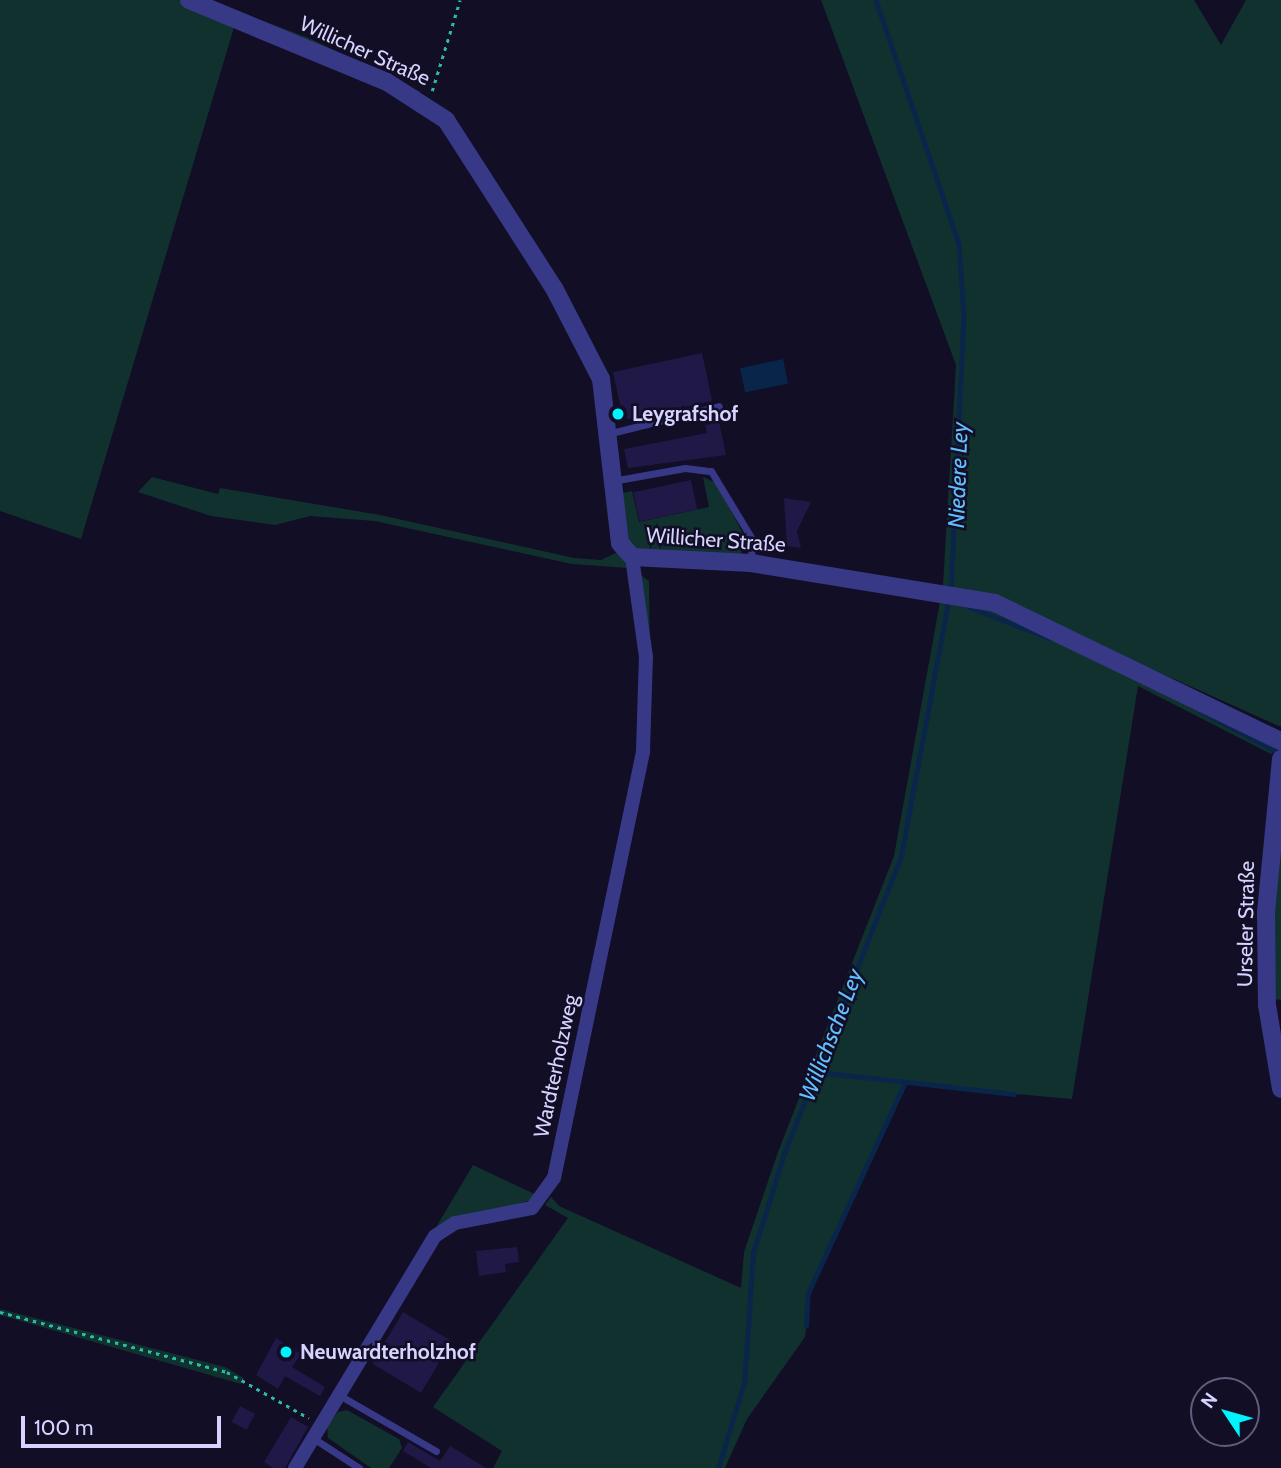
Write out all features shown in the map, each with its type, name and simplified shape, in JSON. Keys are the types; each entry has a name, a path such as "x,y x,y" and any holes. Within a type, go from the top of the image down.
{"street":[{"name":"Willicher Straße","path":"189,0 428,104 490,184 554,288 601,379 611,433 611,481 620,543 632,557 751,563 961,593 1097,647 1281,741"},
{"name":"Wardterholzweg","path":"295,1468 435,1236 455,1223 532,1208 554,1178 643,751 648,683 632,557"},
{"name":"Urseler Straße","path":"1281,759 1266,913 1268,1005 1281,1089"}],"lane":[{"path":"611,433 719,406"},
{"path":"611,481 685,468 711,471 752,539 751,563"},
{"path":"339,1394 436,1451"},
{"path":"312,1437 359,1468"}],"path":[{"path":"428,104 460,0"},
{"path":"0,1312 227,1372 320,1424"}],"green space":[{"path":"0,0 179,0 235,24 81,539 0,511"},
{"path":"207,0 309,38 421,92 415,92"},
{"path":"821,0 1194,0 1221,45 1246,0 1281,0 1281,727 996,599 985,604 1276,744 1277,750 1271,754 1138,686 1072,1099 907,1084 810,1292 805,1337 747,1419 725,1468 493,1468 502,1451 433,1407 568,1218 545,1205 551,1197 559,1206 741,1288 744,1252 778,1152 894,856 943,585 956,365"},
{"path":"152,477 218,494 220,488 380,515 574,558 601,560 618,552 628,568 572,564 375,521 310,516 275,525 211,516 138,492"},
{"path":"703,477 718,484 745,538 740,557 638,554 625,543 618,494 632,491 639,522 709,507"},
{"path":"638,573 649,581 650,658"},
{"path":"1281,795 1281,1000 1275,999 1272,913"},
{"path":"473,1165 541,1197 435,1229"},
{"path":"0,1309 225,1367 244,1378 241,1384 0,1315"},
{"path":"347,1410 399,1439 402,1448 389,1468 371,1468 328,1438 327,1426 338,1412"}],"water":[{"path":"783,359 788,383 745,393 740,368"}],"building":[{"path":"702,353 712,401 623,420 613,372"},
{"path":"719,422 726,455 628,468 624,449 707,433 705,425"},
{"path":"691,480 697,509 640,522 633,492"},
{"path":"784,498 811,502 797,531 801,548 787,546"},
{"path":"517,1247 519,1262 505,1264 506,1272 479,1276 476,1251"},
{"path":"403,1312 452,1341 421,1393 372,1363"},
{"path":"276,1338 301,1354 292,1367 325,1387 320,1396 285,1376 278,1389 256,1375"},
{"path":"240,1406 255,1414 247,1430 232,1422"},
{"path":"291,1417 308,1427 285,1468 273,1468 264,1462"},
{"path":"408,1442 440,1461 450,1446 486,1468 431,1468 403,1451"}],"waterway":[{"name":"Niedere Ley","path":"876,0 959,244 964,316 951,590"},
{"name":"Willichsche Ley","path":"718,1468 744,1383 753,1253 785,1151 901,856 949,598"},
{"name":"Niedere Ley","path":"969,607 1049,638"},
{"name":"Niedere Ley","path":"1199,710 1276,751"},
{"path":"818,1072 1014,1094"},
{"path":"806,1326 808,1293 905,1082"}],"place":[{"name":"Leygrafshof","path":"618,414"},
{"name":"Neuwardterholzhof","path":"286,1352"}]}
